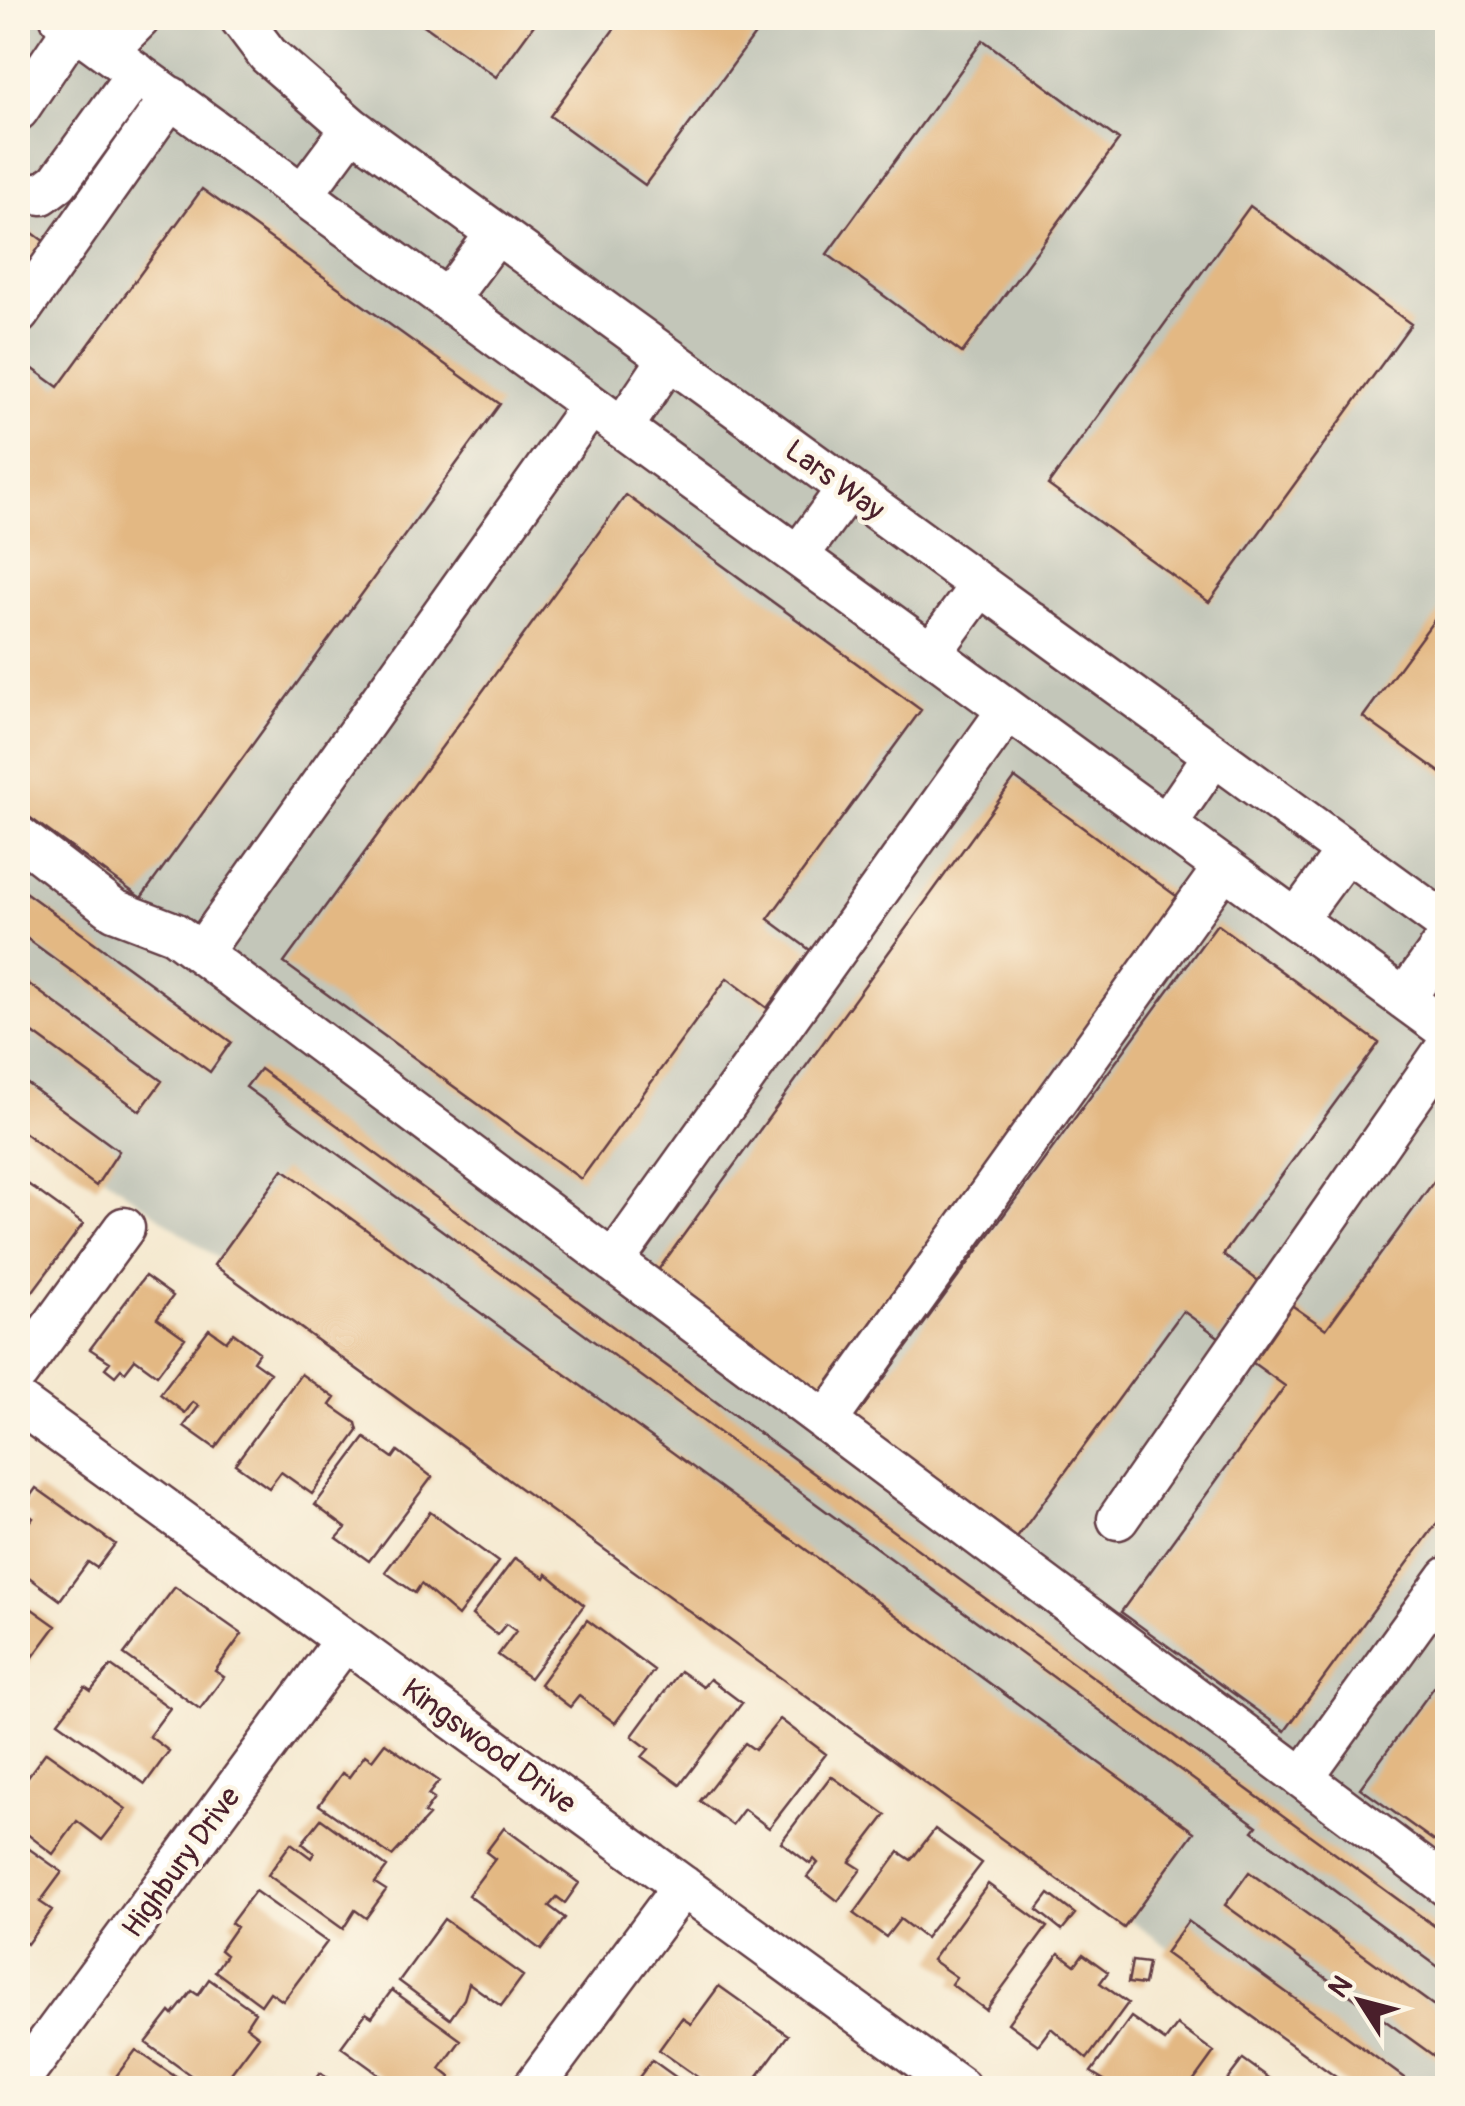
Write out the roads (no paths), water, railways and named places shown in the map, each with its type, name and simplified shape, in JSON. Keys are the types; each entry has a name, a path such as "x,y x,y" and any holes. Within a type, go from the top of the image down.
{"street":[{"path":"18,191 42,194 58,182 122,62 140,18"},
{"name":"Lars Way","path":"240,18 268,56 352,128 1448,925"},
{"path":"18,110 68,22 1448,1031"},
{"path":"18,314 171,98"},
{"path":"303,194 352,128"},
{"path":"448,300 496,234"},
{"path":"201,953 607,416 668,360"},
{"path":"798,556 847,489"},
{"path":"931,653 980,586"},
{"path":"613,1262 1008,710"},
{"path":"1166,825 1214,756"},
{"path":"18,836 114,910 174,933 1448,1887"},
{"path":"1296,920 1346,852"},
{"path":"826,1422 1224,868"},
{"path":"1404,999 1448,938"},
{"path":"1118,1519 1448,1045"},
{"path":"18,1373 124,1228"},
{"name":"Kingswood Drive","path":"18,1402 960,2088"},
{"path":"1303,1778 1448,1576"},
{"name":"Highbury Drive","path":"18,2084 344,1640"},
{"path":"533,2088 683,1886"}]}
